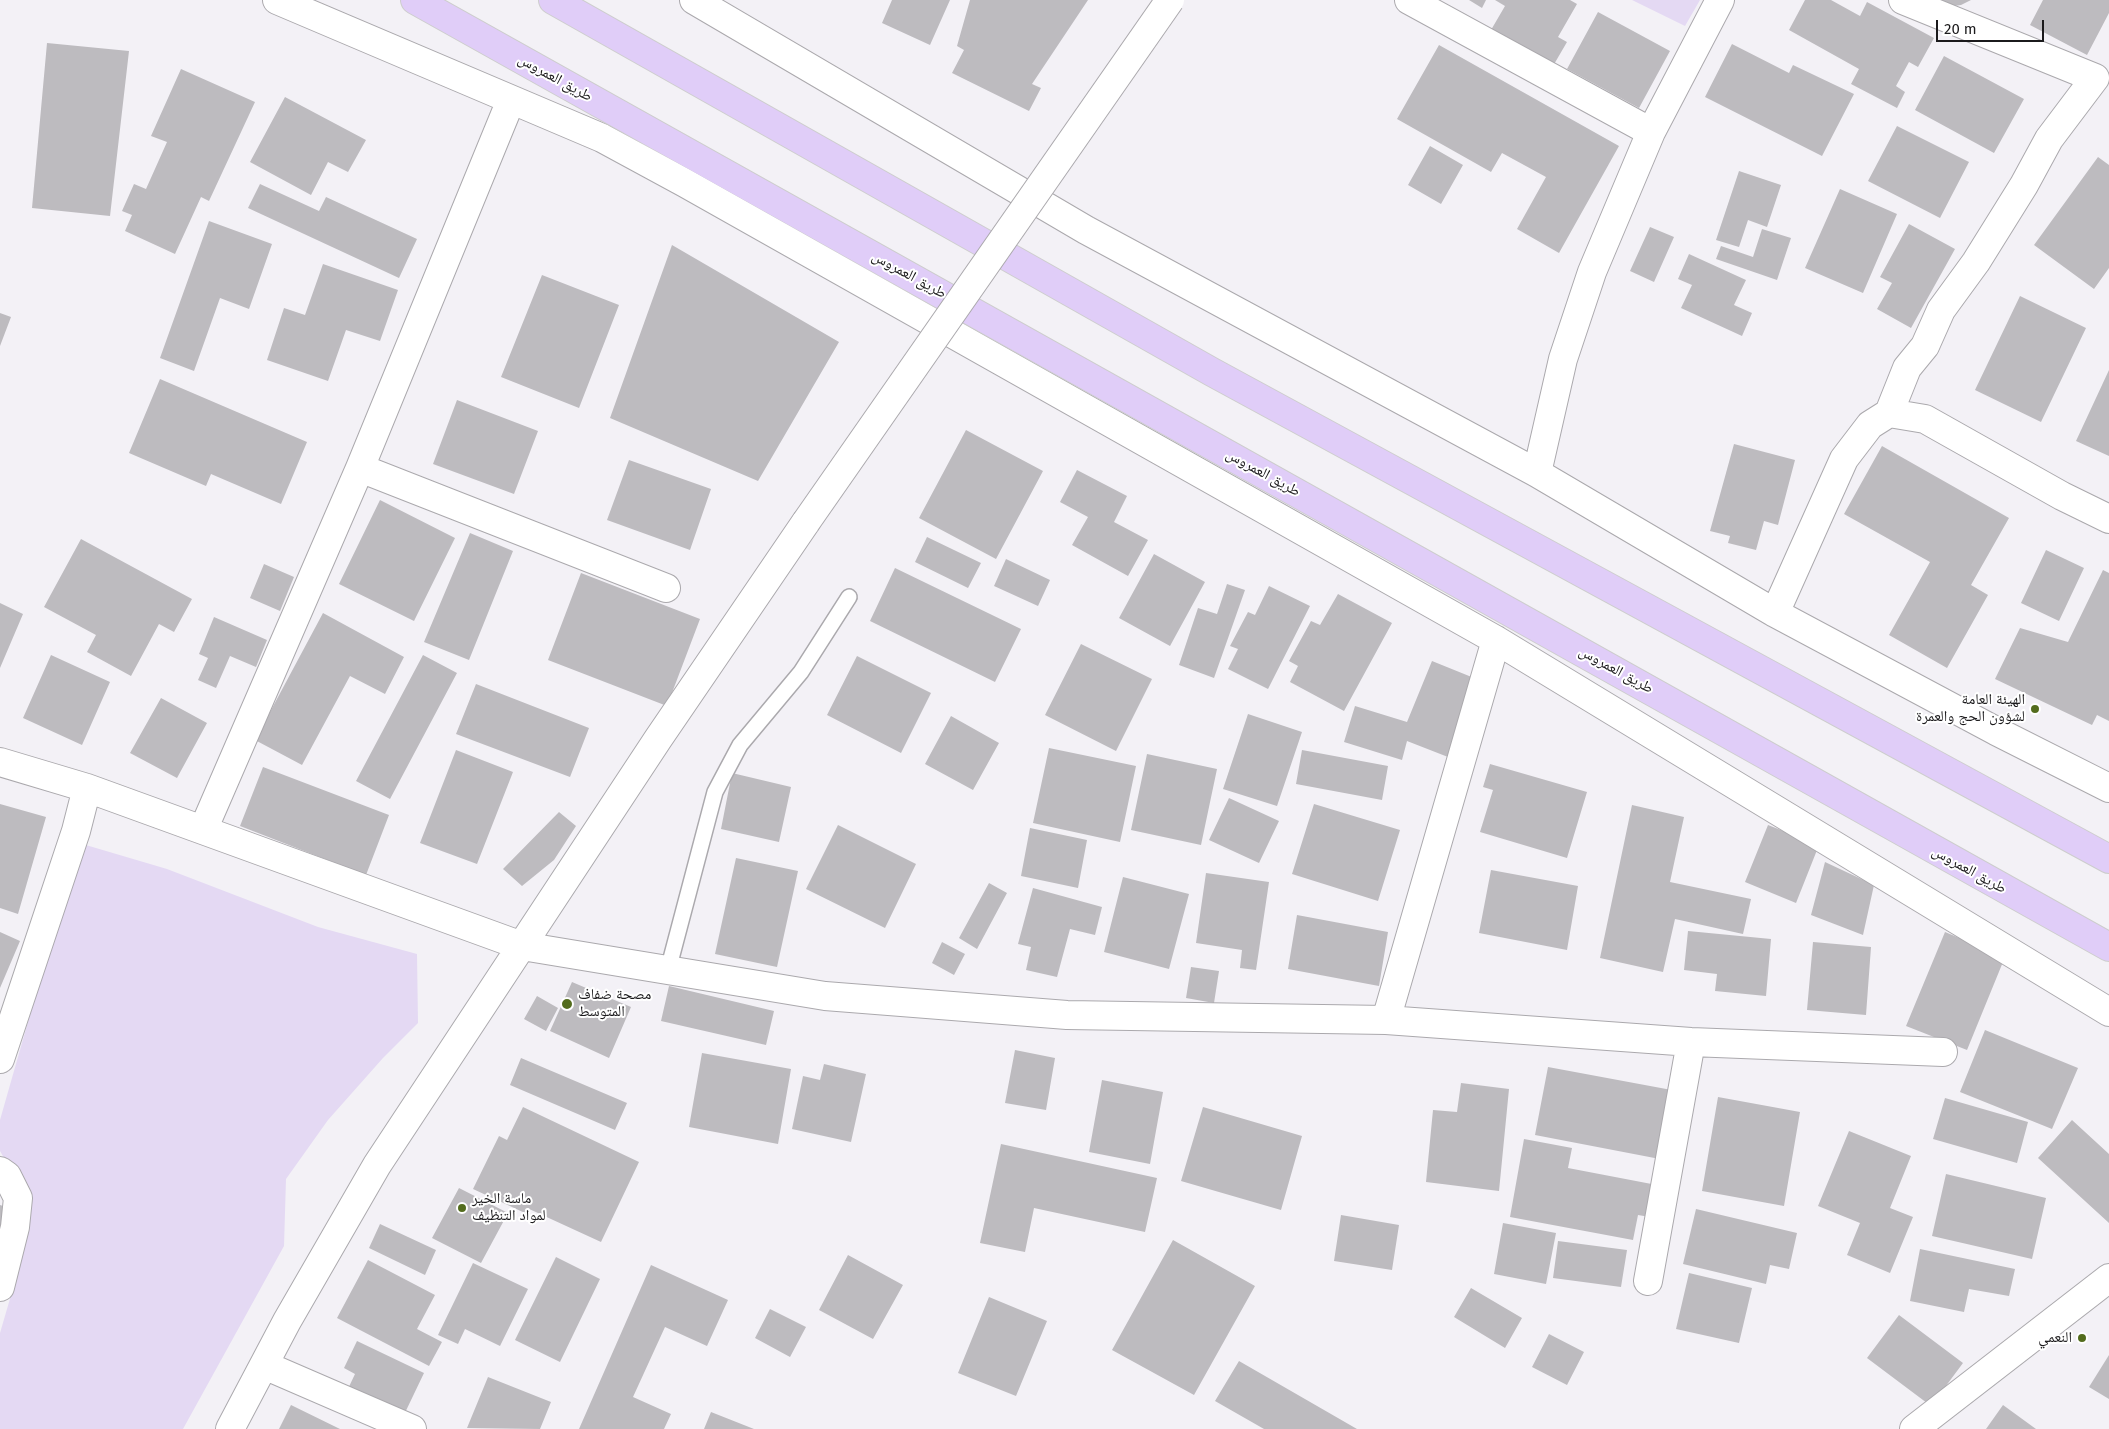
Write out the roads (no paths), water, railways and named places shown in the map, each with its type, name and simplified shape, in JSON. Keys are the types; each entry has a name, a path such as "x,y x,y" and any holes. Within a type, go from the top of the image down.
{"main road":[{"name":"طريق العمروس","path":"415,0 2109,947"},
{"path":"553,0 1212,372 2109,860"}],"street":[{"path":"277,0 602,138 685,183 1496,640 2109,1012"},
{"path":"694,0 1086,230 1538,473 1775,613 1996,731 2109,788"},
{"path":"230,1429 287,1321 377,1165 658,739 806,522 1170,0"},
{"path":"1409,0 1651,132"},
{"path":"1538,473 1564,359 1589,281 1616,212 1651,132 1720,0"},
{"path":"1775,613 1844,459 1870,425 1889,413 1907,368 1925,346 1941,310 1976,262 2050,139 2102,69 1903,0"},
{"path":"203,830 360,468 511,100"},
{"path":"1889,413 1925,420 2062,496 2109,519"},
{"path":"360,468 666,588"},
{"path":"1386,1020 1496,640"},
{"path":"0,762 87,788 522,946 825,996 1067,1015 1386,1020 1690,1042 1943,1052"},
{"path":"0,1059 6,1025 76,831 87,788"},
{"path":"1648,1281 1690,1042"},
{"path":"0,1171 7,1176 18,1198 16,1227 0,1287"},
{"path":"1914,1429 2109,1278"},
{"path":"264,1365 412,1429"}],"lane":[{"path":"668,970 715,792 740,746 801,672 850,596"}],"place":[{"name":"الهيئة العامة لشؤون الحج والعمرة","path":"2035,709"},
{"name":"مصحة ضفاف المتوسط","path":"567,1004"},
{"name":"ماسة الخير لمواد التنظيف","path":"462,1208"},
{"name":"النعمي","path":"2082,1338"}]}
